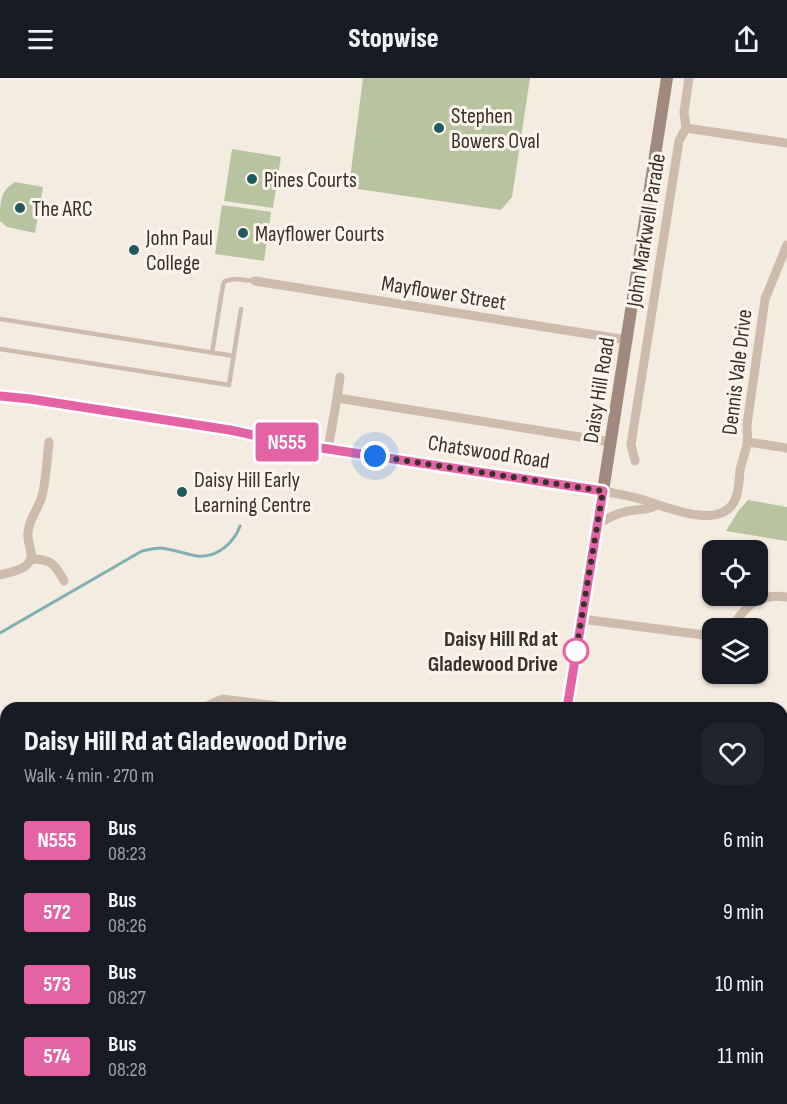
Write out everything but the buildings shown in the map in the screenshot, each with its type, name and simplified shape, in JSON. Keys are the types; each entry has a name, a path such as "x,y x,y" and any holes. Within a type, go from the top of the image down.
{"main road":[{"name":"Daisy Hill Road","path":"603,491 668,78"},
{"name":"Chatswood Road","path":"0,391 30,399"},
{"name":"Chatswood Road","path":"0,396 230,430 295,444 603,491"}],"street":[{"name":"John Markwell Parade","path":"635,461 631,444 679,141 686,128 684,112 689,78"},
{"path":"686,128 787,143"},
{"name":"Dennis Vale Drive","path":"733,505 748,442 747,424 765,299 787,245"},
{"name":"Mayflower Street","path":"255,281 627,340"},
{"path":"328,449 340,377"},
{"path":"337,398 611,442"},
{"path":"0,574 21,569 31,559 27,541 28,530 42,497 49,442"},
{"path":"748,442 787,448"},
{"name":"Chatswood Road","path":"603,491 697,515 721,513 733,505"},
{"name":"Daisy Hill Road","path":"568,702 603,491"},
{"name":"Chatswood Road","path":"598,524 609,516 651,509 656,505"},
{"path":"31,559 43,559 50,562 56,567 64,581"},
{"path":"738,618 743,610 755,601 777,596 787,597"},
{"path":"581,619 702,635"},
{"path":"215,702 222,699 251,702"}],"lane":[{"path":"212,353 225,281 234,279 255,281"},
{"path":"0,349 230,385 241,309"},
{"path":"0,319 234,356"}],"green space":[{"name":"Stephen Bowers Oval","path":"363,78 530,78 512,197 501,210 358,189 350,179"},
{"name":"Pines Courts","path":"232,149 281,157 273,208 224,201"},
{"name":"The ARC","path":"15,182 43,187 35,233 7,227 0,221 2,198 6,189"},
{"name":"Mayflower Courts","path":"222,205 271,212 264,261 215,254"},
{"path":"748,500 787,507 787,541 726,531"}],"waterway":[{"path":"0,633 142,551 160,548 197,556 211,555 224,548 234,538 240,526"}],"bus line":[{"name":"N555","path":"0,396 230,430 295,444 603,491 568,702"}],"place":[{"name":"Stephen Bowers Oval","path":"439,128"},
{"name":"Pines Courts","path":"252,179"},
{"name":"The ARC","path":"20,208"},
{"name":"Mayflower Courts","path":"243,233"},
{"name":"John Paul College","path":"134,250"},
{"name":"Daisy Hill Early Learning Centre","path":"182,492"},
{"name":"Daisy Hill Rd at Gladewood Drive","path":"576,651"}],"route":[{"path":"375,456 603,491 576,651"}]}
